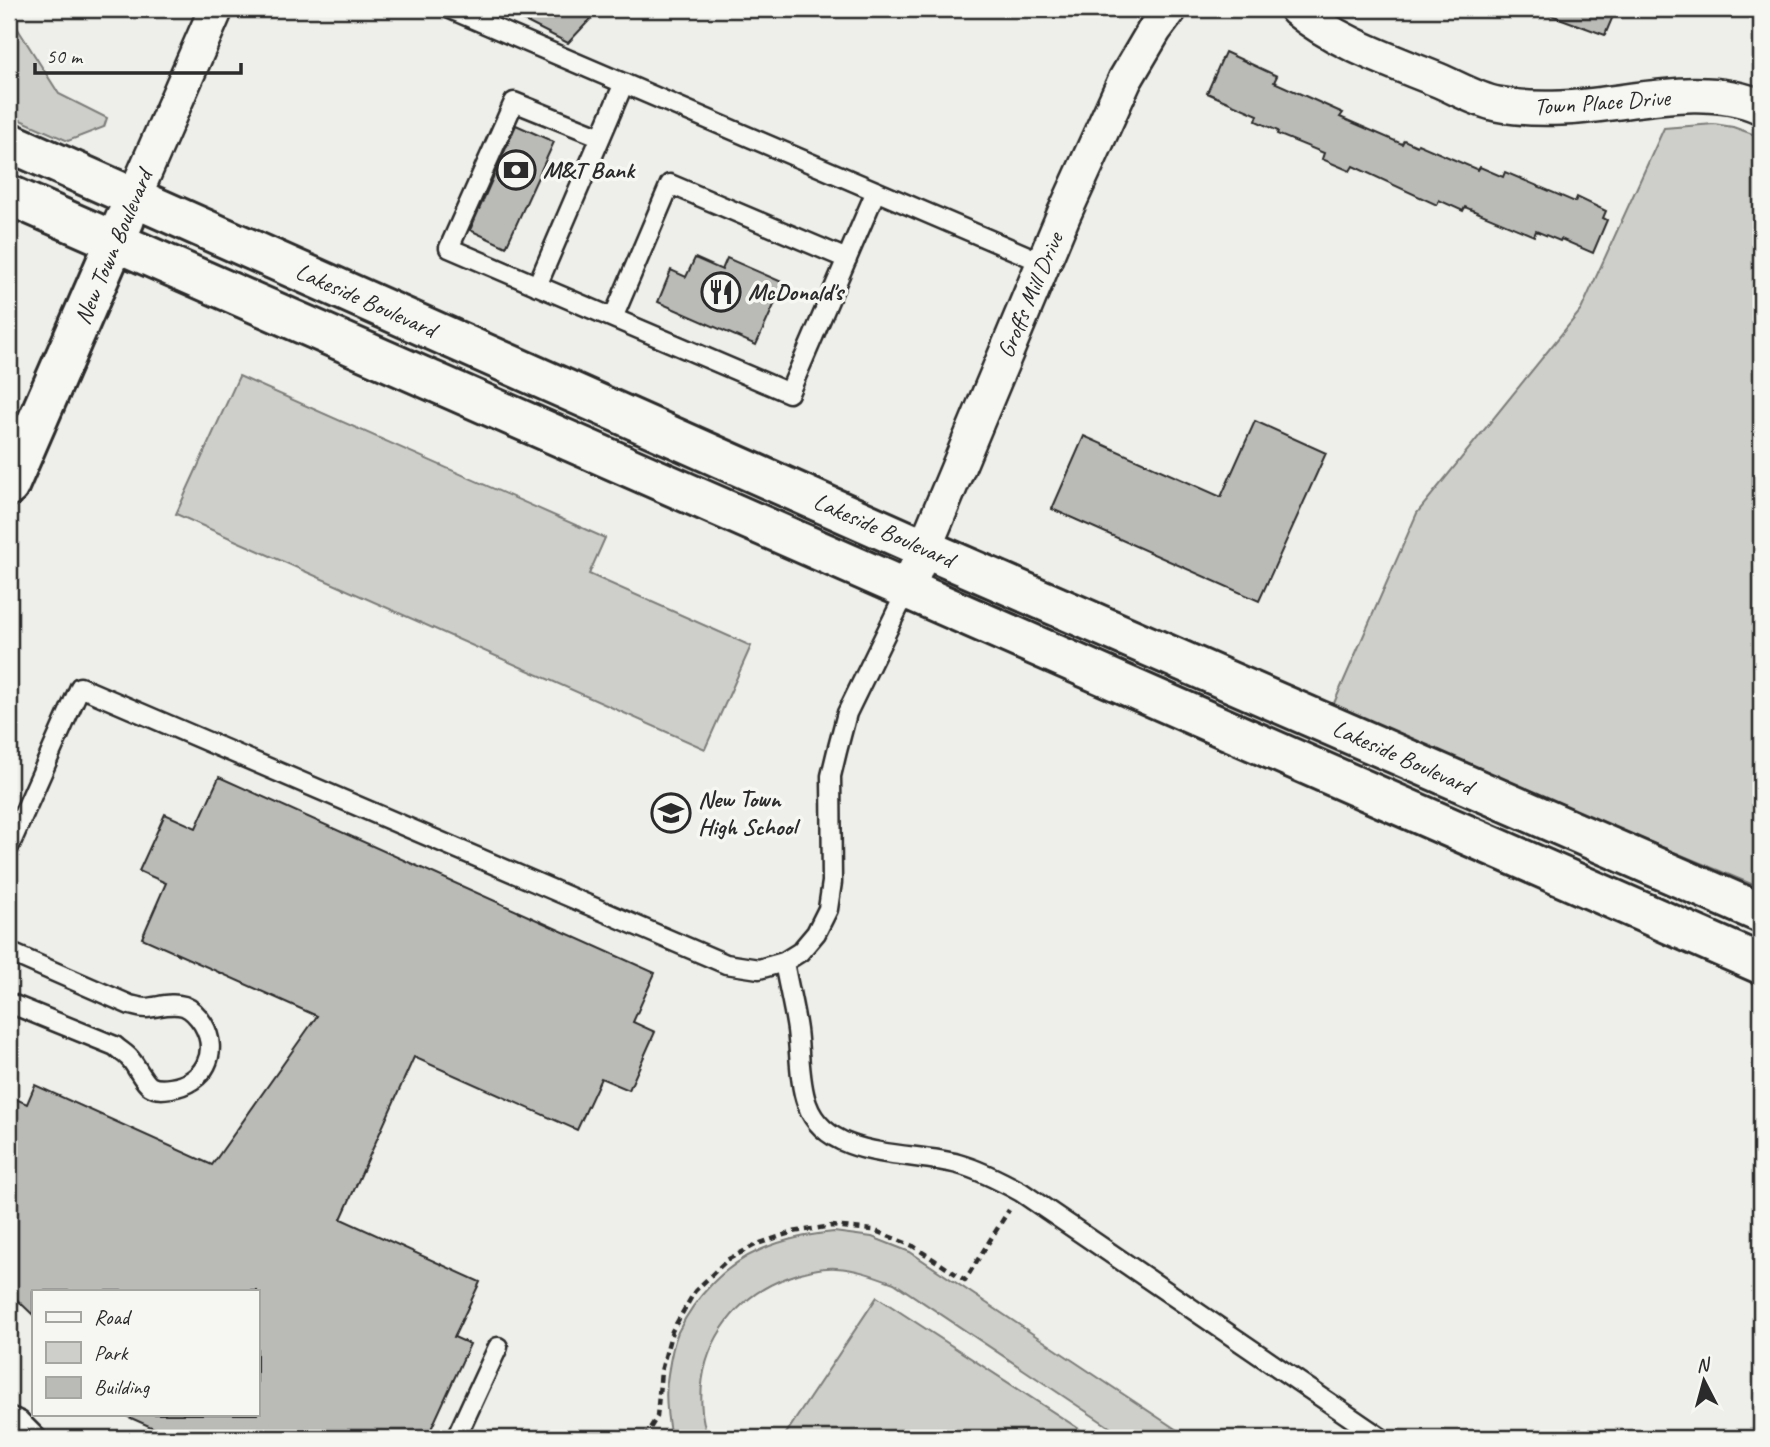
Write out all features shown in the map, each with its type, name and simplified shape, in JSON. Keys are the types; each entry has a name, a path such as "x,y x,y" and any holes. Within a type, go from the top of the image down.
{"main road":[{"name":"Lakeside Boulevard","path":"9,142 923,548 1761,913"},
{"name":"Lakeside Boulevard","path":"9,195 1761,964"},
{"name":"New Town Boulevard","path":"9,486 134,197"}],"street":[{"name":"New Town Boulevard","path":"134,197 216,9"},
{"name":"Groffs Mill Drive","path":"907,590 1064,214 1125,80 1170,9"},
{"name":"Town Place Drive","path":"1296,9 1309,20 1354,46 1494,103 1524,108 1563,108 1689,95 1720,97 1761,107"}],"lane":[{"path":"450,9 1044,263"},
{"path":"537,286 624,83"},
{"path":"601,137 514,102 449,248 789,393 876,191"},
{"path":"613,318 670,184 847,259"},
{"path":"9,847 13,828 80,687 726,964 759,969 784,962 800,952 816,933 828,909 832,882 831,776 837,751 848,713 907,590"},
{"path":"9,952 130,1005 145,1008 174,1004 186,1007 198,1016 206,1029 211,1044 209,1059 203,1070 191,1081 174,1088 160,1089 148,1085 129,1057 115,1046 9,1003"},
{"path":"784,962 797,1028 806,1102 814,1121 827,1133 844,1142 874,1150 957,1164 990,1175 1021,1192 1381,1438"},
{"path":"456,1438 498,1347"},
{"path":"9,1416 20,1421 37,1438"}],"path":[{"path":"644,1438 657,1417 661,1371 672,1331 695,1291 727,1260 757,1244 793,1231 832,1226 873,1230 913,1246 965,1280 1021,1192"}],"green space":[{"path":"9,15 59,94 107,118 104,127 68,141 9,115"},
{"path":"1714,124 1733,127 1761,137 1761,888 1331,710 1417,513 1581,310 1664,128"},
{"path":"239,376 605,538 589,574 751,646 705,749 176,514"},
{"path":"834,1232 872,1237 910,1252 1189,1438 1126,1438 894,1283 859,1271 830,1268 800,1273 769,1286 735,1312 712,1347 705,1368 702,1412 707,1438 671,1438 666,1390 672,1353 678,1332 702,1295 723,1273 747,1256 796,1238"},
{"path":"877,1297 1093,1438 783,1438"}],"building":[{"path":"501,9 600,9 568,43"},
{"path":"1540,9 1616,9 1605,35"},
{"path":"1225,52 1277,76 1274,82 1343,113 1340,117 1402,144 1404,140 1417,146 1418,144 1478,170 1480,167 1503,177 1505,172 1575,202 1577,197 1606,211 1603,218 1607,220 1593,253 1536,231 1534,236 1465,207 1463,211 1439,200 1437,205 1353,166 1350,171 1322,159 1324,153 1277,134 1278,131 1256,121 1258,115 1207,93"},
{"name":"M&T Bank","path":"516,125 554,142 506,247 470,230"},
{"name":"McDonald's","path":"695,258 722,270 727,258 784,283 756,345 658,302 671,270 686,277"},
{"path":"1255,421 1326,453 1259,601 1052,509 1084,436 1221,497"},
{"path":"219,777 655,973 633,1022 655,1032 629,1090 601,1078 577,1130 414,1057 341,1219 480,1282 454,1337 470,1344 427,1438 176,1438 126,1416 259,1416 259,1290 32,1290 32,1314 9,1292 9,1096 27,1104 35,1085 212,1165 317,1016 142,938 166,883 139,871 165,814 196,828"}],"place":[{"name":"M&T Bank","path":"516,170"},
{"name":"McDonald's","path":"721,292"},
{"name":"New Town High School","path":"671,813"}]}
